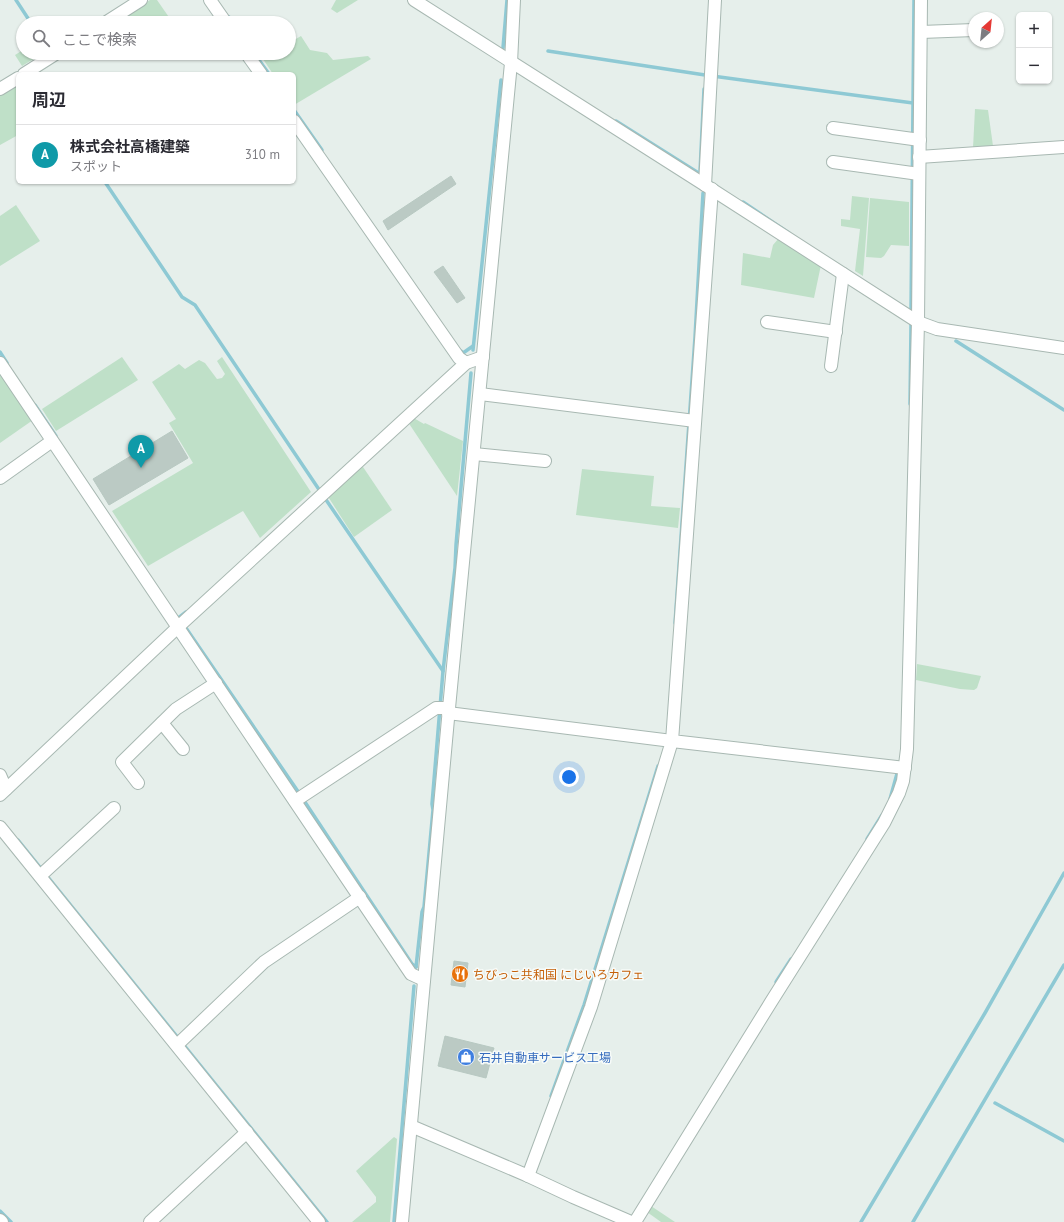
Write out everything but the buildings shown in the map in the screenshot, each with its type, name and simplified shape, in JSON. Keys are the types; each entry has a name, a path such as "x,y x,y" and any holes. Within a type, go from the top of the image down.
{"street":[{"path":"116,16 142,0"},
{"path":"210,0 221,16"},
{"path":"414,0 918,322 937,329 1064,348"},
{"path":"402,1222 480,394 482,357 511,63 514,0"},
{"path":"525,1174 591,1007 672,741 691,420 708,187 714,0"},
{"path":"411,1126 631,1221 884,822 899,793 901,768 907,749 918,322 921,0"},
{"path":"921,32 968,30"},
{"path":"27,72 46,60"},
{"path":"251,60 260,72"},
{"path":"0,89 16,79"},
{"path":"296,124 462,361"},
{"path":"833,128 920,140"},
{"path":"919,157 1064,147"},
{"path":"833,162 919,174"},
{"path":"831,366 843,274"},
{"path":"767,322 836,332"},
{"path":"3,792 178,627 322,495 462,361 482,357"},
{"path":"0,363 412,974 424,980"},
{"path":"480,394 691,420"},
{"path":"0,478 52,441"},
{"path":"474,454 545,461"},
{"path":"138,783 122,762 176,709 216,683"},
{"path":"295,801 436,708 672,741 901,768"},
{"path":"162,723 183,749"},
{"path":"0,775 3,792"},
{"path":"40,876 114,808"},
{"path":"0,827 180,1042 246,1132 319,1222"},
{"path":"180,1042 264,962 360,897"},
{"path":"150,1222 246,1132"}],"green space":[{"path":"150,0 157,0 168,16 125,16"},
{"path":"336,0 358,0 337,13 331,9"},
{"path":"301,36 310,50 327,53 333,60 368,56 371,59 296,104 296,72 272,72 264,60 296,60 296,39"},
{"path":"18,60 32,60 22,66"},
{"path":"16,83 16,136 0,145 0,93"},
{"path":"975,109 988,110 993,146 973,148"},
{"path":"852,196 869,198 863,276 855,271 860,229 841,226 841,219 850,220"},
{"path":"870,198 909,202 909,246 891,245 881,258 866,257"},
{"path":"16,205 40,241 0,266 0,216"},
{"path":"779,238 821,265 814,298 741,285 743,253 770,258 773,245"},
{"path":"122,357 138,380 56,431 42,409"},
{"path":"222,357 311,492 260,538 243,511 148,566 112,511 193,463 169,423 176,419 152,382 179,364 185,369 199,360 205,363 217,379 222,378 225,374 217,361"},
{"path":"0,370 33,420 0,443"},
{"path":"412,417 424,424 425,423 463,441 457,496 408,422"},
{"path":"361,464 392,510 354,537 327,495"},
{"path":"582,469 654,476 651,506 680,508 678,528 576,515"},
{"path":"917,664 981,676 977,688 974,690 960,689 916,680"},
{"path":"394,1137 397,1139 390,1222 352,1222 376,1202 376,1197 356,1171"},
{"path":"651,1206 675,1222 661,1222 647,1212"}],"waterway":[{"path":"16,0 26,16"},
{"path":"503,48 507,0"},
{"path":"911,312 914,0"},
{"path":"548,51 705,75 913,103"},
{"path":"259,60 268,72"},
{"path":"473,350 501,80"},
{"path":"700,172 704,89"},
{"path":"296,113 322,150"},
{"path":"616,121 697,172"},
{"path":"106,184 182,297 195,305 443,671"},
{"path":"675,623 695,337 703,193"},
{"path":"743,202 789,233"},
{"path":"910,404 911,325"},
{"path":"956,341 1064,410"},
{"path":"461,351 463,353 473,346"},
{"path":"0,352 7,363"},
{"path":"416,967 422,912 424,907 433,810 432,804 443,671 455,568 471,373"},
{"path":"35,405 56,436"},
{"path":"176,617 177,619 186,612"},
{"path":"186,628 297,790 412,964 416,967"},
{"path":"551,1096 584,1005 658,766"},
{"path":"890,799 898,770"},
{"path":"867,839 882,815"},
{"path":"18,840 327,1222"},
{"path":"861,1222 985,1013 1064,873"},
{"path":"776,982 791,959"},
{"path":"913,1222 1064,965"},
{"path":"394,1222 414,986"},
{"path":"995,1103 1064,1141"},
{"path":"0,1211 11,1222"}],"place":[{"name":"株式会社高橋建築","path":"141,468"},
{"name":"ちびっこ共和国 にじいろカフェ","path":"460,974"},
{"name":"石井自動車サービス工場","path":"466,1057"}]}
